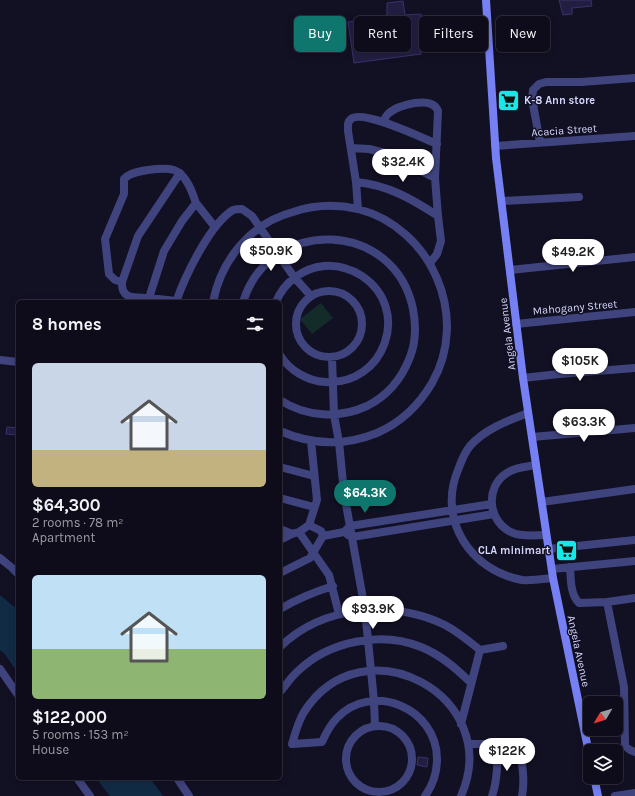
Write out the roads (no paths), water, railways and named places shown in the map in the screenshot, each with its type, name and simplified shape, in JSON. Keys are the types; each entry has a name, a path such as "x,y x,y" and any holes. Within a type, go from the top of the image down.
{"main road":[{"name":"Angela Avenue","path":"486,0 495,146 523,378 552,573 587,744"},
{"path":"595,784 598,796"}],"street":[{"path":"540,142 532,99 534,87 538,84 546,82 581,82 635,78"},
{"path":"383,121 389,113 414,103 434,105 438,111 435,178 441,241 437,254 430,263"},
{"path":"358,209 356,182 348,125 351,119 358,116 383,121 436,144"},
{"name":"Acacia Street","path":"495,146 635,136"},
{"path":"351,148 385,154 435,178"},
{"path":"122,282 115,280 109,274 105,239 124,194 124,179 129,175 133,173 156,170 174,170 186,179 190,185 196,203 215,226"},
{"path":"162,300 128,296 124,294 122,290 122,282 138,236 180,174"},
{"path":"356,182 401,193 438,216"},
{"path":"502,201 579,197"},
{"path":"149,298 164,251 182,221 196,203"},
{"path":"214,300 220,278 236,251 260,227 288,213 305,208 339,206 358,209 384,220 397,227 419,248 430,263 441,287 445,302 447,317 445,348 436,377 419,402 396,422 369,436 354,440 339,442 311,441 282,432"},
{"path":"177,300 188,273 215,226 235,209 242,209 252,216 294,278 311,296"},
{"path":"244,300 254,278 264,266 278,254 299,243 324,239 350,242 362,246 379,256 394,269 404,285 412,303 415,316 414,342 406,366 400,378 387,392 371,404 359,409 334,415 302,411 282,401"},
{"path":"510,270 635,257"},
{"path":"277,300 284,288 294,278 314,268 336,266 347,268 366,279 374,286 380,295 388,316 388,327 383,348 378,358 362,373 352,378 334,383 316,381 303,376 291,368 282,357"},
{"path":"334,291 349,298 355,304 360,311 362,327 361,335 357,343 345,354 332,358 321,357 313,353 301,342 297,334 296,317 304,302 311,296 322,292 334,291"},
{"name":"Mahogany Street","path":"516,324 635,312"},
{"path":"332,358 334,415 339,442 344,493 365,610 375,726"},
{"path":"0,360 16,362"},
{"path":"523,378 635,368"},
{"path":"528,413 494,427 478,438 462,459 455,476 450,499 453,520 466,544 484,563 497,572 524,580 536,580 570,567 635,561"},
{"path":"532,437 635,428"},
{"path":"282,539 309,525 317,500 311,441"},
{"path":"536,465 513,469 505,474 494,487 492,504 494,514 505,528 513,532 531,535 546,534"},
{"path":"282,468 314,476"},
{"path":"542,502 635,489"},
{"path":"282,499 314,507"},
{"path":"323,536 344,532 350,526 492,504"},
{"path":"344,532 352,537 494,514"},
{"path":"282,572 310,558 313,551 321,542 323,536 321,531 309,525"},
{"path":"282,530 295,533 313,551 326,569 333,586 339,614"},
{"path":"548,549 635,540"},
{"path":"0,558 16,572"},
{"path":"570,567 573,592 575,599 579,603 585,604 635,598"},
{"path":"282,608 312,592 333,586"},
{"path":"607,602 624,687 625,746 635,752"},
{"path":"282,646 300,632 339,614 365,610 393,610 427,617 464,636 480,650"},
{"path":"282,690 298,671 311,660 346,643 368,640 404,642 421,647 440,656 457,669 471,683"},
{"path":"480,650 503,646"},
{"path":"461,724 480,650"},
{"path":"0,669 16,692"},
{"path":"425,796 433,782 437,767 437,752 433,738 426,725 416,714 403,706 389,702 374,701 360,703 348,709 337,718 328,729 322,742 292,744 296,728 313,700 325,689 339,680 354,674 370,671 386,671 402,674 417,679 431,687 448,704 461,724 468,744 468,767 465,787 461,796"},
{"path":"385,726 395,730 403,736 409,744 412,754 412,764 409,774 404,782 396,788 376,794 358,785 352,778 346,759 347,750 354,737 366,728 385,726"},
{"path":"468,744 513,743 516,745 523,770 524,785 522,796"},
{"path":"492,796 496,785 498,766 497,744"},
{"path":"78,780 90,796"},
{"path":"178,780 189,796"},
{"path":"615,796 635,793"}],"water":[{"path":"0,595 16,608 16,670 4,653 0,650"},
{"path":"98,780 151,780 163,796 110,796"}],"place":[{"name":"K-8 Ann store","path":"508,100"},
{"name":"CLA minimart","path":"566,550"}]}
